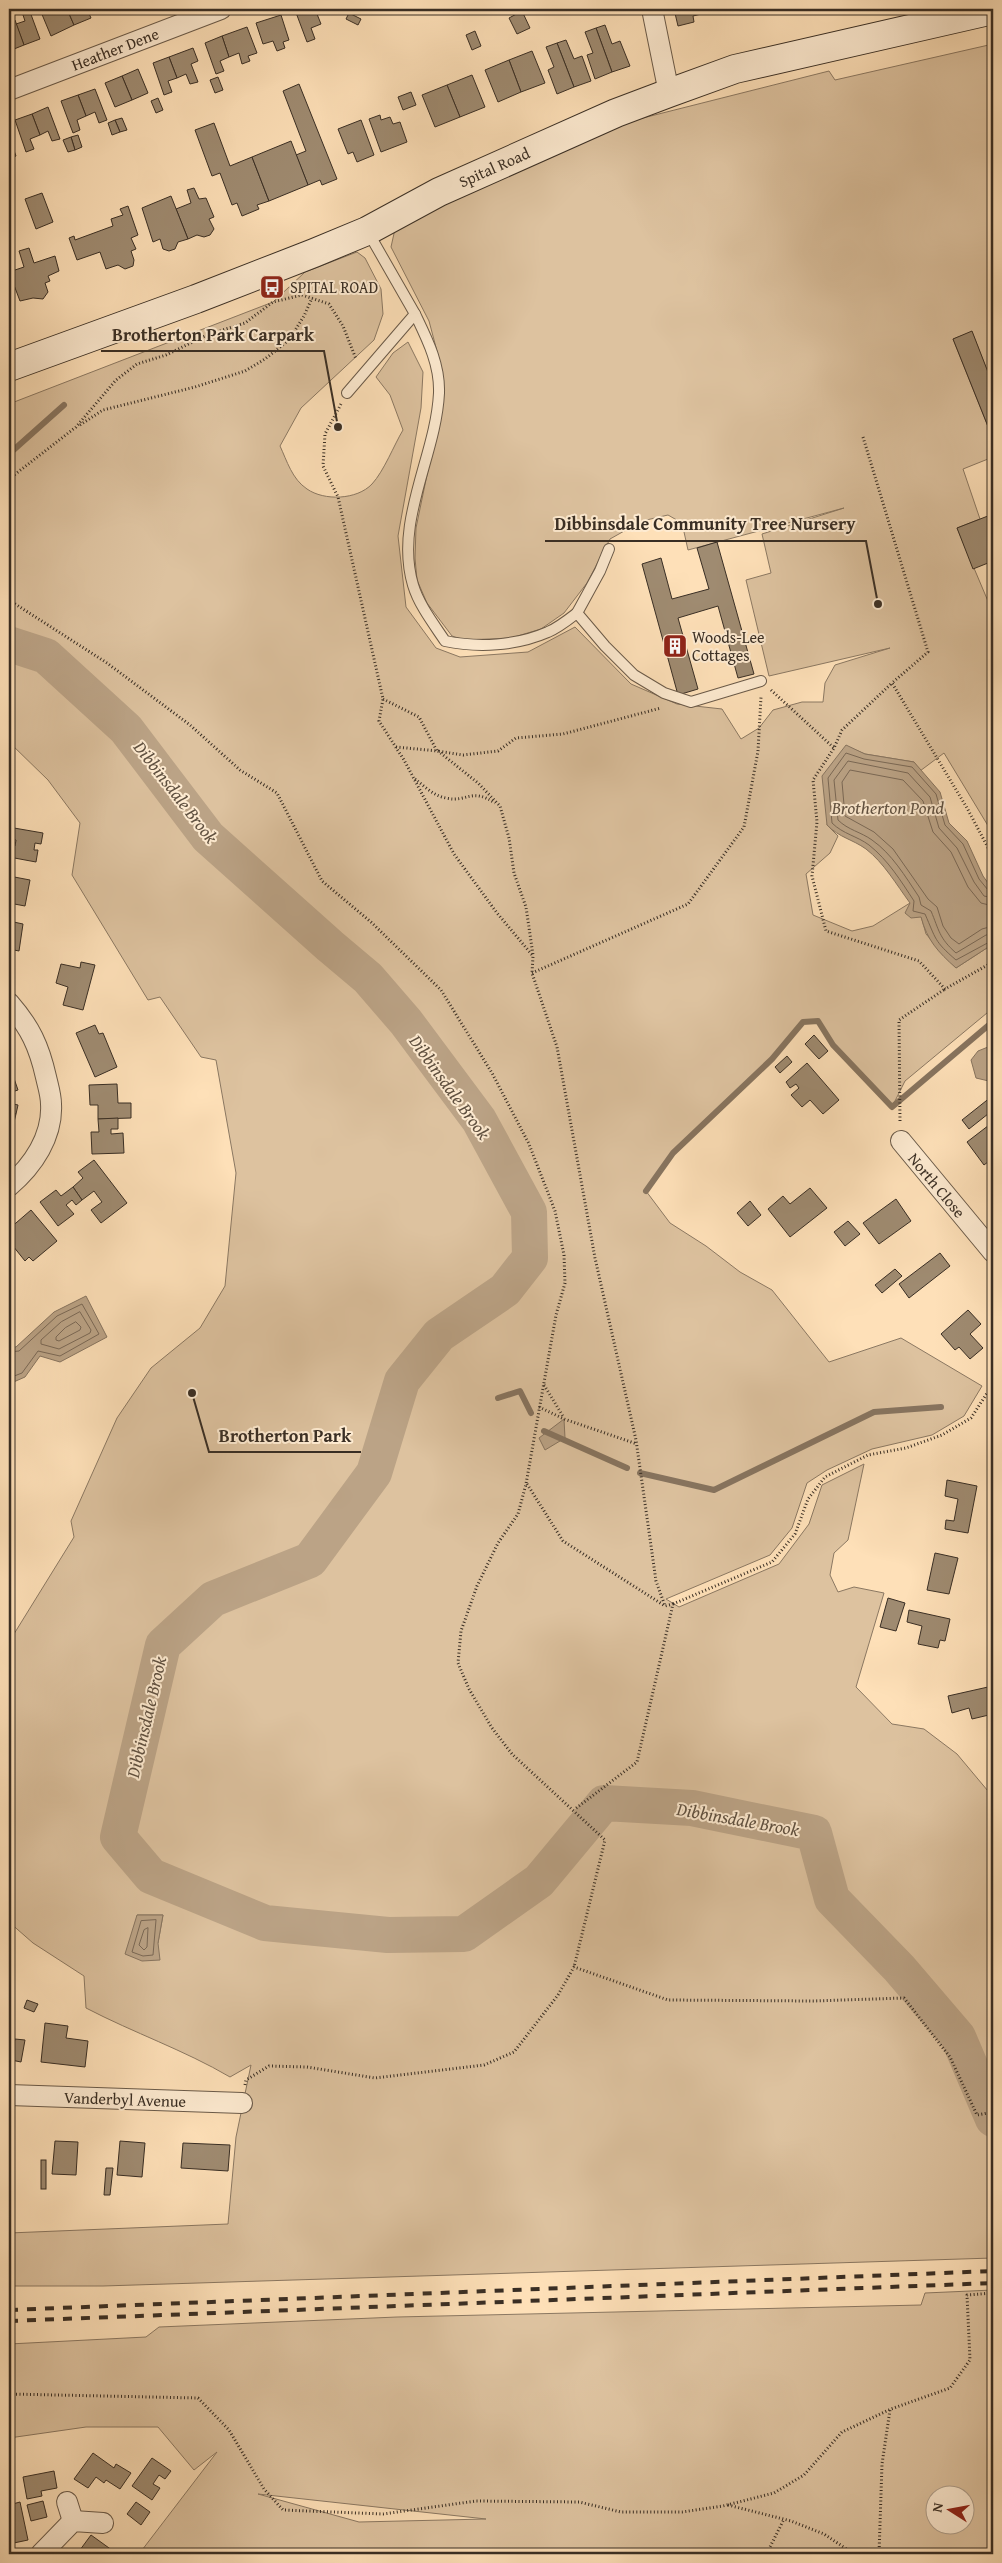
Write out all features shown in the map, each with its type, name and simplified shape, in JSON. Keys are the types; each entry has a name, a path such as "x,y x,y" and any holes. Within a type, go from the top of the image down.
{"main road":[{"name":"Spital Road","path":"9,367 196,299 368,231 439,192 616,113 669,93 736,69 941,16 993,10"}],"street":[{"name":"Heather Dene","path":"9,90 221,9"},
{"path":"652,9 669,93"},
{"path":"9,1003 23,1018 40,1050 51,1104 48,1131 37,1156 21,1176 9,1186"},
{"name":"North Close","path":"901,1141 993,1252"},
{"name":"Vanderbyl Avenue","path":"9,2095 242,2103"},
{"path":"67,2502 73,2521"},
{"path":"73,2521 103,2523"},
{"path":"42,2554 73,2521"}],"lane":[{"path":"368,231 415,314 434,356 439,392 435,420 413,506 408,560 412,585 422,608 445,641 469,646 517,643 549,632 577,614 600,571 609,549"},
{"path":"347,393 415,314"},
{"path":"577,614 605,646 634,674 664,693 691,702 761,681"}],"path":[{"path":"76,427 116,380 137,364 166,355 207,335 244,324 273,302 302,295 329,304 343,326 362,375"},
{"path":"9,479 76,427 103,410 194,387 245,370 265,359 289,340 304,316 312,298"},
{"path":"347,393 325,434 323,466 338,497 383,699 379,721 413,777 454,854 497,913 533,956"},
{"path":"863,437 928,652 842,730 834,748 813,780 817,822 812,876 826,930 919,961 945,989"},
{"path":"9,600 107,663 190,725 240,770 277,792 322,882 371,922 441,990 492,1073 529,1144 555,1211 564,1255 565,1283 556,1315 526,1484 518,1514 498,1543 478,1586 461,1631 458,1663 469,1688 492,1728 507,1747 544,1785 574,1810 605,1840 574,1967 558,1995 514,2052 484,2065 375,2078 307,2067 269,2066 246,2080 242,2103"},
{"path":"761,681 834,748"},
{"path":"532,973 688,904 744,827 758,751 761,681"},
{"path":"892,684 967,808 993,857"},
{"path":"383,699 419,717 428,738 438,751 478,783 500,806 509,838 514,873 526,907 533,956 532,973 557,1046 595,1258 637,1444 656,1581 666,1606"},
{"path":"396,747 463,755 498,751 516,738 563,734 668,706"},
{"path":"413,777 432,793 445,798 457,799 472,794 486,797 500,806"},
{"path":"901,1141 898,1020 945,989 993,962"},
{"path":"543,1384 564,1419"},
{"path":"526,1484 563,1541 666,1606 772,1562 795,1534 808,1499 825,1477 868,1455 906,1448 942,1435 971,1418 993,1384"},
{"path":"539,1407 564,1419 637,1444"},
{"path":"574,1810 637,1762 673,1604"},
{"path":"574,1967 668,2000 813,2001 904,1998 950,2057 977,2115 993,2112"},
{"path":"9,2394 198,2398 229,2430 264,2489 283,2510 383,2514 476,2501 579,2502 621,2512 682,2512 727,2505 774,2493 804,2475 842,2432 890,2409 950,2388 970,2360 967,2295 993,2292"},
{"path":"879,2554 882,2464 890,2409"},
{"path":"727,2505 784,2519 824,2534 854,2554"},
{"path":"761,2554 768,2554 784,2519"}],"shaded area":[{"path":"993,44 993,376 990,378 972,332 953,339 993,439 993,457 963,469 980,519 957,528 993,613 993,834 944,753 920,771 914,762 865,754 846,746 827,825 838,836 830,853 806,874 813,915 852,931 873,926 910,903 921,916 926,934 956,968 993,944 993,1008 905,1081 892,1107 833,1045 818,1021 803,1022 772,1059 673,1153 646,1191 670,1223 706,1246 740,1272 772,1290 829,1362 901,1338 982,1386 964,1416 932,1435 872,1449 827,1470 807,1483 792,1528 770,1555 666,1599 679,1607 779,1564 809,1524 822,1485 864,1464 848,1540 834,1553 830,1575 838,1592 854,1587 884,1593 856,1687 892,1724 924,1729 957,1754 993,1797 993,2258 103,2286 9,2286 9,2233 228,2224 236,2137 251,2065 230,2077 195,2058 86,2008 84,1976 33,1943 9,1922 9,1902 13,1896 9,1820 9,1642 74,1537 71,1521 117,1418 151,1368 200,1328 225,1286 236,1173 216,1060 201,1057 160,997 148,1000 72,875 80,823 48,780 9,742 9,404 273,302 305,272 357,252 365,258 381,289 383,314 374,340 301,408 280,446 297,480 314,493 331,497 349,496 366,489 372,484 385,465 403,430 390,395 376,377 393,353 408,342 423,372 421,408 398,536 406,607 436,648 460,657 528,652 575,627 631,684 677,704 722,709 741,739 759,728 773,710 802,702 823,702 825,683 835,665 890,648 769,676 746,580 771,573 762,534 844,508 688,550 682,523 668,515 642,521 610,539 587,583 564,613 541,629 511,638 465,640 452,636 427,603 417,580 415,558 416,528 440,412 442,370 429,321 391,247 395,229 520,163 623,123 829,71 835,80","holes":["137,1915 163,1915 158,1943"]},
{"path":"993,2290 993,2554 139,2554 217,2452 194,2470 158,2427 86,2427 9,2438 9,2344 146,2337 159,2327 397,2317 921,2305 925,2293","holes":["258,2494 486,2519 359,2522"]}],"water":[{"name":"Brotherton Pond","path":"846,745 865,754 914,762 940,792 949,823 967,841 983,876 993,890 993,944 956,968 934,945 926,932 921,917 911,918 905,913 910,903 890,874 866,849 837,833 827,825 822,776"},
{"path":"993,1045 993,1082 976,1078 971,1060 978,1051"},
{"path":"86,1296 107,1337 60,1362 40,1356 25,1377 9,1384 9,1347 16,1347 54,1312"},
{"path":"564,1419 565,1438 545,1450 539,1438"},
{"path":"137,1915 163,1915 158,1943 160,1960 142,1961 125,1954"}],"building":[{"path":"21,9 29,9 40,39 24,45 16,24 25,21"},
{"path":"48,9 67,9 74,25 51,36 41,12"},
{"path":"67,9 87,9 91,18 74,25"},
{"path":"315,9 321,24 311,28 315,39 307,42 295,10"},
{"path":"674,9 700,9 701,14 693,16 694,22 678,26"},
{"path":"700,9 720,9 720,10 701,14"},
{"path":"522,11 530,28 517,34 509,18"},
{"path":"349,13 361,19 358,25 346,19"},
{"path":"281,15 289,40 283,42 285,48 277,51 273,41 263,44 256,23"},
{"path":"15,20 24,45 9,51 9,23"},
{"path":"605,25 612,44 620,41 630,66 612,72 596,28"},
{"path":"247,27 257,53 248,56 250,61 242,64 239,53 229,57 222,36"},
{"path":"596,28 612,72 595,79 587,55 593,53 585,32"},
{"path":"475,31 481,46 472,50 466,35"},
{"path":"222,36 229,57 220,61 224,71 216,74 205,43"},
{"path":"566,40 574,59 582,56 591,81 574,87 557,43"},
{"path":"557,43 574,87 557,94 548,70 554,67 546,47"},
{"path":"193,48 198,61 191,64 198,82 190,84 186,74 177,78 169,57"},
{"path":"532,51 545,83 521,92 509,60"},
{"path":"169,57 177,78 168,81 172,92 164,95 153,63"},
{"path":"509,60 521,92 498,102 485,70"},
{"path":"138,69 148,93 132,100 122,76"},
{"path":"472,75 485,107 460,117 447,85"},
{"path":"122,76 132,100 115,107 105,83"},
{"path":"218,77 223,90 215,93 210,80"},
{"path":"299,84 337,179 322,185 320,180 308,185 296,155 306,151 283,91"},
{"path":"447,85 460,117 435,127 422,95"},
{"path":"95,89 107,120 99,123 95,112 86,116 78,95"},
{"path":"411,92 416,105 403,110 398,97"},
{"path":"78,95 86,116 77,120 80,130 73,133 61,101"},
{"path":"158,98 163,110 156,113 151,101"},
{"path":"48,107 60,139 52,141 48,131 40,135 32,114"},
{"path":"32,114 40,135 30,139 34,149 26,152 15,120"},
{"path":"380,115 381,120 390,117 393,124 400,122 407,142 381,152 369,119"},
{"path":"122,118 127,130 120,132 115,120"},
{"path":"115,120 120,132 112,135 108,123"},
{"path":"361,120 374,155 357,162 353,152 348,154 338,129"},
{"path":"214,123 230,166 252,157 269,201 257,205 259,209 242,216 237,203 232,205 220,173 212,176 195,130"},
{"path":"78,135 82,147 75,150 71,137"},
{"path":"9,137 16,156 9,159"},
{"path":"71,137 75,150 68,152 63,140"},
{"path":"291,141 308,185 269,201 252,157"},
{"path":"194,188 199,199 206,198 214,217 209,219 214,229 210,235 204,237 197,235 188,239 176,209 191,203 187,190"},
{"path":"42,193 53,222 36,229 25,199"},
{"path":"171,196 188,239 178,242 175,249 169,251 163,249 160,239 153,242 142,208"},
{"path":"128,206 138,235 131,238 136,249 131,251 134,260 133,266 125,269 118,265 106,269 100,252 77,260 69,238 74,236 75,240 113,226 111,219 123,215 120,209"},
{"path":"29,248 34,263 55,256 59,271 48,276 50,281 45,283 48,292 43,299 33,298 20,301 9,272 24,267 19,251"},
{"path":"972,331 993,385 993,439 953,339"},
{"path":"993,514 993,561 973,569 957,528"},
{"name":"Woods-Lee Cottages","path":"717,542 754,674 738,678 718,606 678,618 698,689 678,695 642,564 661,558 672,599 709,589 697,548"},
{"path":"14,828 43,833 41,844 35,843 34,850 38,850 36,862 9,857 9,844 15,846 16,840 12,839"},
{"path":"9,876 30,880 25,906 9,903"},
{"path":"9,921 23,924 19,951 9,949"},
{"path":"81,962 95,965 83,1010 63,1005 68,987 56,983 61,964 80,968"},
{"path":"95,1025 99,1034 103,1033 117,1067 95,1077 76,1033"},
{"path":"814,1035 828,1051 819,1059 805,1044"},
{"path":"787,1056 792,1062 780,1073 775,1067"},
{"path":"807,1063 839,1100 823,1114 810,1100 802,1107 791,1095 799,1088 796,1084 790,1088 786,1082"},
{"path":"9,1064 18,1090 9,1093"},
{"path":"117,1084 118,1103 131,1103 131,1118 98,1119 98,1105 90,1105 89,1085"},
{"path":"991,1097 993,1110 969,1129 962,1120"},
{"path":"9,1103 18,1105 16,1114 9,1113"},
{"path":"9,1113 16,1114 14,1122 9,1121"},
{"path":"118,1118 118,1129 111,1129 111,1134 123,1133 124,1153 92,1154 91,1132 99,1132 98,1119"},
{"path":"993,1122 993,1158 984,1165 967,1142"},
{"path":"94,1160 127,1203 101,1223 91,1210 102,1202 94,1191 82,1200 73,1187 83,1178 78,1172"},
{"path":"73,1187 82,1200 76,1205 72,1200 66,1205 74,1214 58,1226 40,1202 56,1190 61,1196"},
{"path":"810,1188 827,1208 790,1237 768,1209 783,1196 790,1204"},
{"path":"896,1199 911,1221 879,1244 863,1223"},
{"path":"750,1201 761,1215 748,1226 737,1213"},
{"path":"31,1210 57,1241 33,1261 29,1257 25,1261 9,1241 9,1229"},
{"path":"848,1221 860,1234 845,1246 834,1232"},
{"path":"940,1253 950,1266 909,1298 899,1284"},
{"path":"895,1269 902,1276 882,1293 875,1285"},
{"path":"968,1310 981,1324 970,1334 983,1348 970,1359 959,1347 955,1350 941,1334"},
{"path":"947,1480 977,1486 968,1533 945,1529 946,1520 954,1521 958,1499 945,1496"},
{"path":"935,1553 958,1558 949,1594 927,1590"},
{"path":"888,1598 905,1603 896,1631 880,1627"},
{"path":"909,1610 950,1619 945,1641 940,1640 938,1648 918,1644 922,1626 907,1622"},
{"path":"988,1687 993,1714 972,1719 969,1708 952,1713 948,1696"},
{"path":"27,2000 38,2004 34,2012 24,2008"},
{"path":"45,2023 68,2026 66,2038 88,2041 85,2067 41,2062"},
{"path":"15,2039 25,2040 21,2062 11,2060"},
{"path":"9,2139 14,2139 11,2172 9,2172"},
{"path":"55,2141 78,2142 76,2175 52,2174"},
{"path":"120,2141 145,2143 142,2177 117,2175"},
{"path":"183,2143 230,2145 228,2171 181,2168"},
{"path":"41,2160 46,2160 46,2189 41,2189"},
{"path":"106,2168 113,2168 110,2195 104,2195"},
{"path":"93,2453 114,2468 116,2464 131,2473 120,2489 106,2480 104,2483 96,2477 88,2488 74,2479"},
{"path":"152,2458 171,2471 165,2479 159,2475 153,2484 160,2488 152,2500 132,2486"},
{"path":"54,2471 57,2488 41,2491 42,2496 27,2499 23,2477"},
{"path":"43,2501 47,2517 31,2521 27,2505"},
{"path":"20,2502 28,2540 9,2544 9,2505"},
{"path":"136,2502 150,2512 141,2525 127,2514"},
{"path":"91,2535 116,2553 116,2554 77,2554"}],"waterway":[{"path":"9,454 64,405"},
{"name":"Dibbinsdale Brook","path":"9,644 46,656 126,729 208,837 368,978 406,1022 479,1120 529,1212 530,1258 505,1290 439,1335 402,1381 374,1473 310,1560 213,1599 163,1645 118,1837 151,1876 265,1923 388,1935 464,1934 539,1881 604,1803 692,1808 814,1833 832,1899 899,1968 958,2037 993,2119"},
{"path":"646,1191 673,1153 772,1059 803,1022 818,1021 833,1045 892,1107 990,1024"},
{"path":"498,1398 520,1391 531,1413"},
{"path":"640,1473 714,1490 874,1412 941,1407"},
{"path":"544,1431 627,1468"}],"railway":[{"path":"9,2310 993,2271"},
{"path":"9,2321 993,2283"}],"place":[{"name":"SPITAL ROAD","path":"272,287"},
{"name":"Brotherton Park Carpark","path":"338,427"},
{"name":"Dibbinsdale Community Tree Nursery","path":"878,604"},
{"name":"Woods-Lee Cottages","path":"675,646"},
{"name":"Brotherton Park","path":"192,1393"}]}
